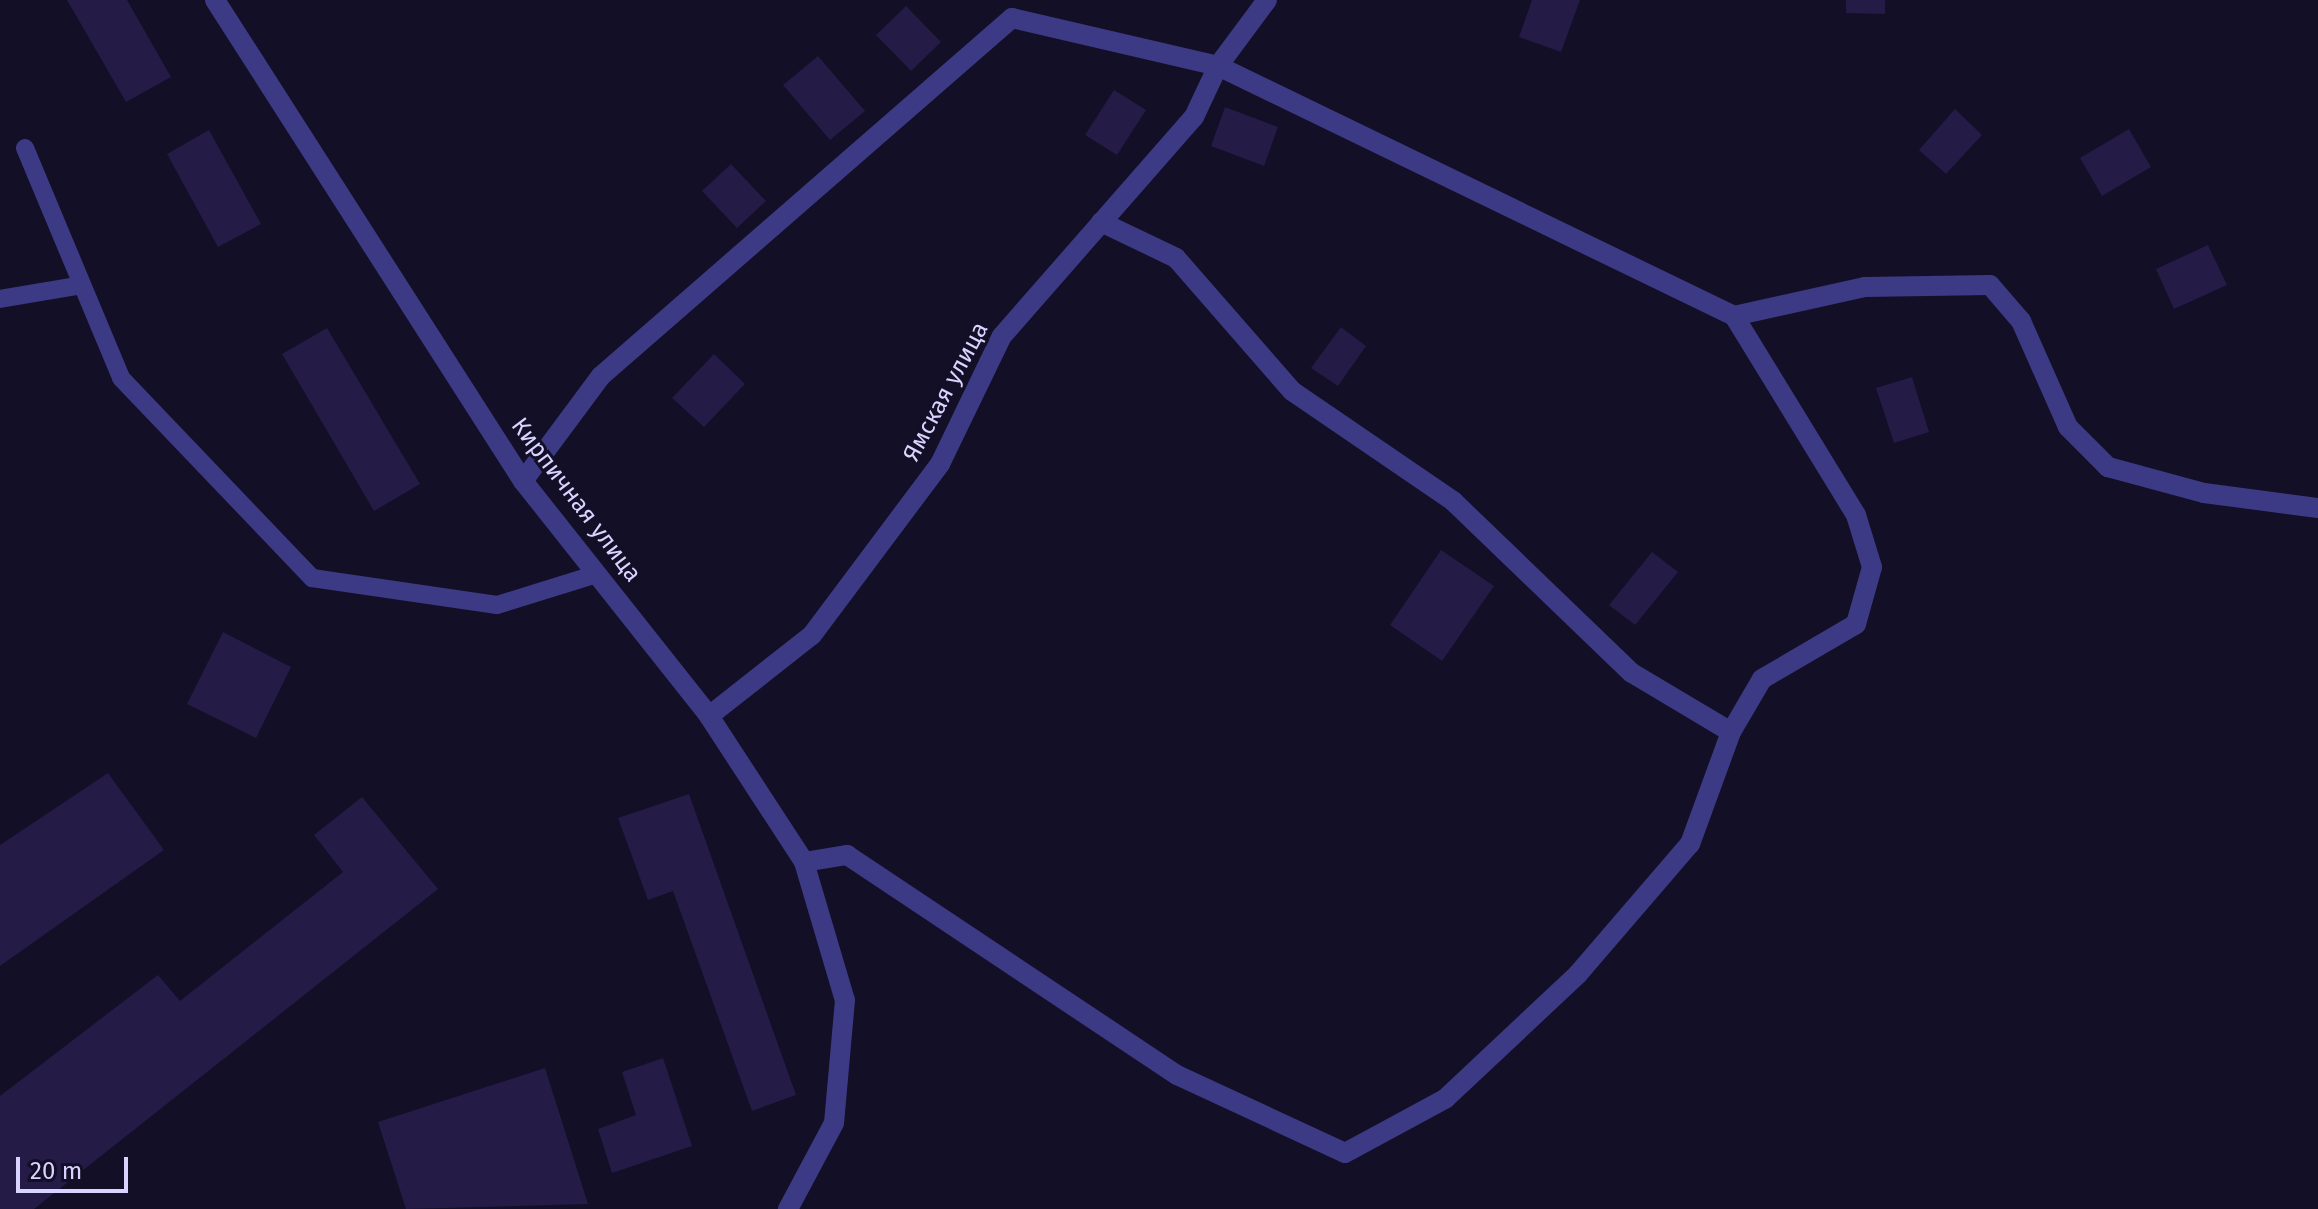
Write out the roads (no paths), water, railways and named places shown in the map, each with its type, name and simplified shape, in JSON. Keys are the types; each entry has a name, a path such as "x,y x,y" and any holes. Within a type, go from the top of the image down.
{"street":[{"name":"Кирпичная улица","path":"215,0 523,481 709,716 804,862 845,1000 834,1123 788,1209"},
{"name":"Ямская улица","path":"709,716 812,635 940,464 1002,336 1194,117 1218,66 1267,0"},
{"path":"523,481 601,376 1012,18 1218,66 1734,316 1856,515 1872,567 1856,624 1762,679 1731,732 1690,844 1578,974 1445,1099 1345,1153 1177,1075 847,855 804,862"},
{"path":"1101,222 1176,258 1292,391 1453,501 1632,673 1731,732"},
{"path":"1734,316 1865,287 1990,285 2021,321 2068,427 2108,467 2204,493 2318,508"}],"lane":[{"path":"25,148 121,378 312,578 497,605 597,574"},
{"path":"0,299 82,285"}]}
